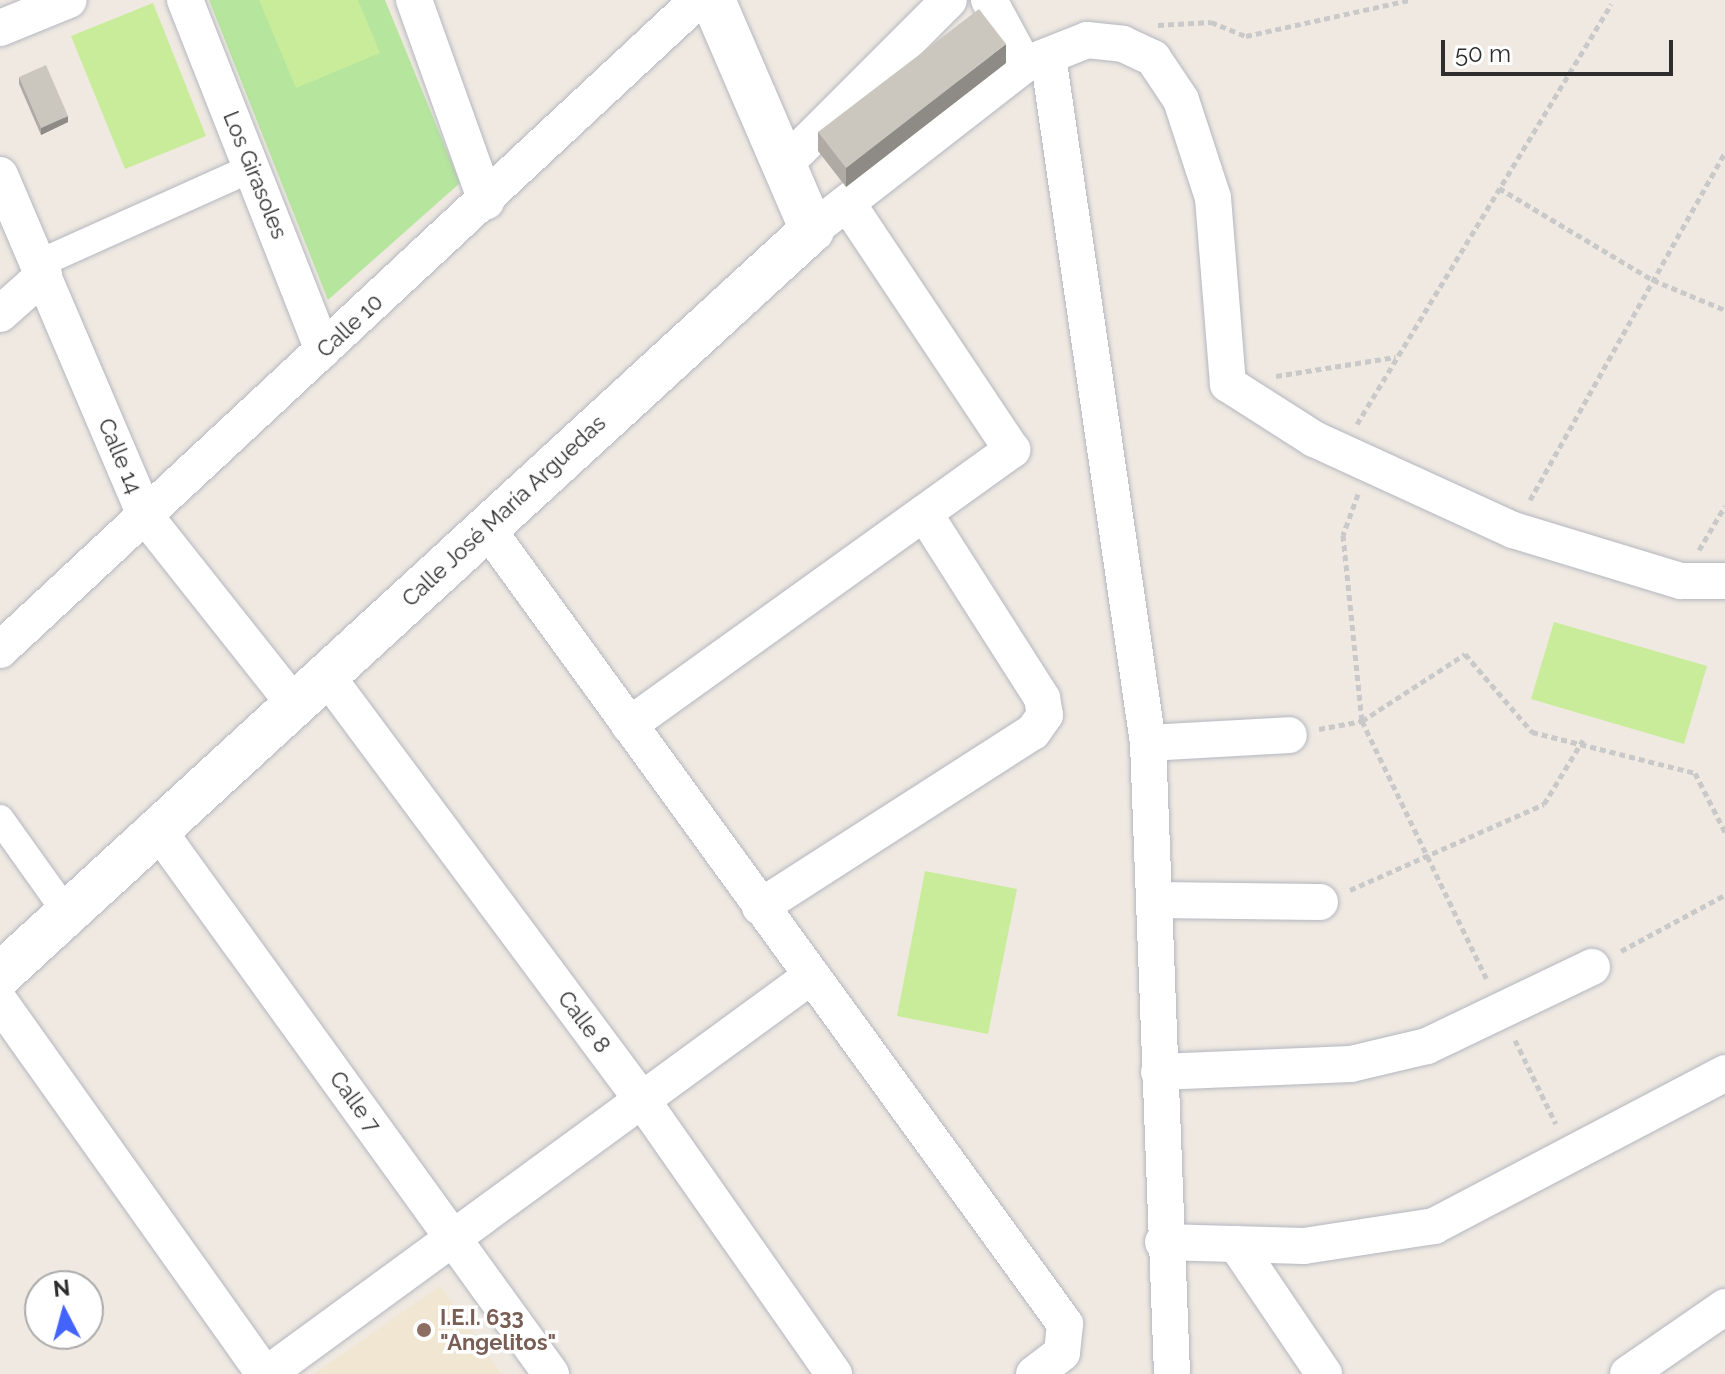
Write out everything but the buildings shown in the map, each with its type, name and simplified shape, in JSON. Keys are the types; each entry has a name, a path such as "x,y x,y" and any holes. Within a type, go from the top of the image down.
{"street":[{"path":"0,28 69,0"},
{"name":"Los Girasoles","path":"185,0 323,350"},
{"path":"414,0 486,201"},
{"name":"Calle 10","path":"0,650 486,201 698,0"},
{"path":"713,0 812,230"},
{"path":"784,165 949,0"},
{"path":"989,0 1036,60 1148,743 1163,1242 1172,1374"},
{"name":"Calle José María Arguedas","path":"0,975 812,230 1036,60 1087,40 1123,44 1153,58 1181,100 1213,198 1228,384"},
{"path":"0,314 41,269 252,168"},
{"name":"Calle 14","path":"0,175 146,517 294,704"},
{"path":"629,725 1012,450 847,203"},
{"path":"1228,384 1356,460 1513,530 1681,581 1725,581"},
{"path":"760,907 1033,732 1045,715 1042,698 924,513"},
{"path":"486,527 1065,1324 1062,1353 1034,1374"},
{"name":"Calle 8","path":"326,675 642,1100 834,1374"},
{"path":"1148,743 1289,735"},
{"path":"0,819 67,913"},
{"name":"Calle 7","path":"158,830 551,1374"},
{"path":"1155,900 1320,902"},
{"path":"1159,1072 1351,1064 1427,1046 1500,1008 1592,967"},
{"path":"0,1002 265,1374 810,977"},
{"path":"1163,1242 1304,1246 1434,1226 1725,1073"},
{"path":"1236,1244 1324,1374"},
{"path":"1628,1374 1725,1307"}],"path":[{"path":"1153,26 1211,22 1246,36 1410,0"},
{"path":"1571,1154 1362,721 1343,535 1356,460 1397,357 1611,4"},
{"path":"1513,530 1725,152"},
{"path":"1499,188 1653,280 1725,310"},
{"path":"1228,384 1397,357"},
{"path":"1681,581 1725,506"},
{"path":"1289,735 1362,721 1465,654 1532,732 1583,740 1695,773 1725,832"},
{"path":"1320,902 1430,859 1544,804 1583,740"},
{"path":"1592,967 1725,895"}],"shaded area":[{"name":"I.E.I. 633 \"Angelitos\"","path":"440,1286 502,1374 314,1374"}],"green space":[{"path":"209,0 385,0 460,183 328,300"},
{"path":"259,0 358,0 380,53 296,88"},
{"path":"153,3 206,136 125,169 71,36"},
{"path":"1554,622 1707,666 1684,744 1531,699"},
{"path":"925,871 1017,889 988,1034 897,1016"}],"place":[{"name":"I.E.I. 633 \"Angelitos\"","path":"424,1330"}]}
